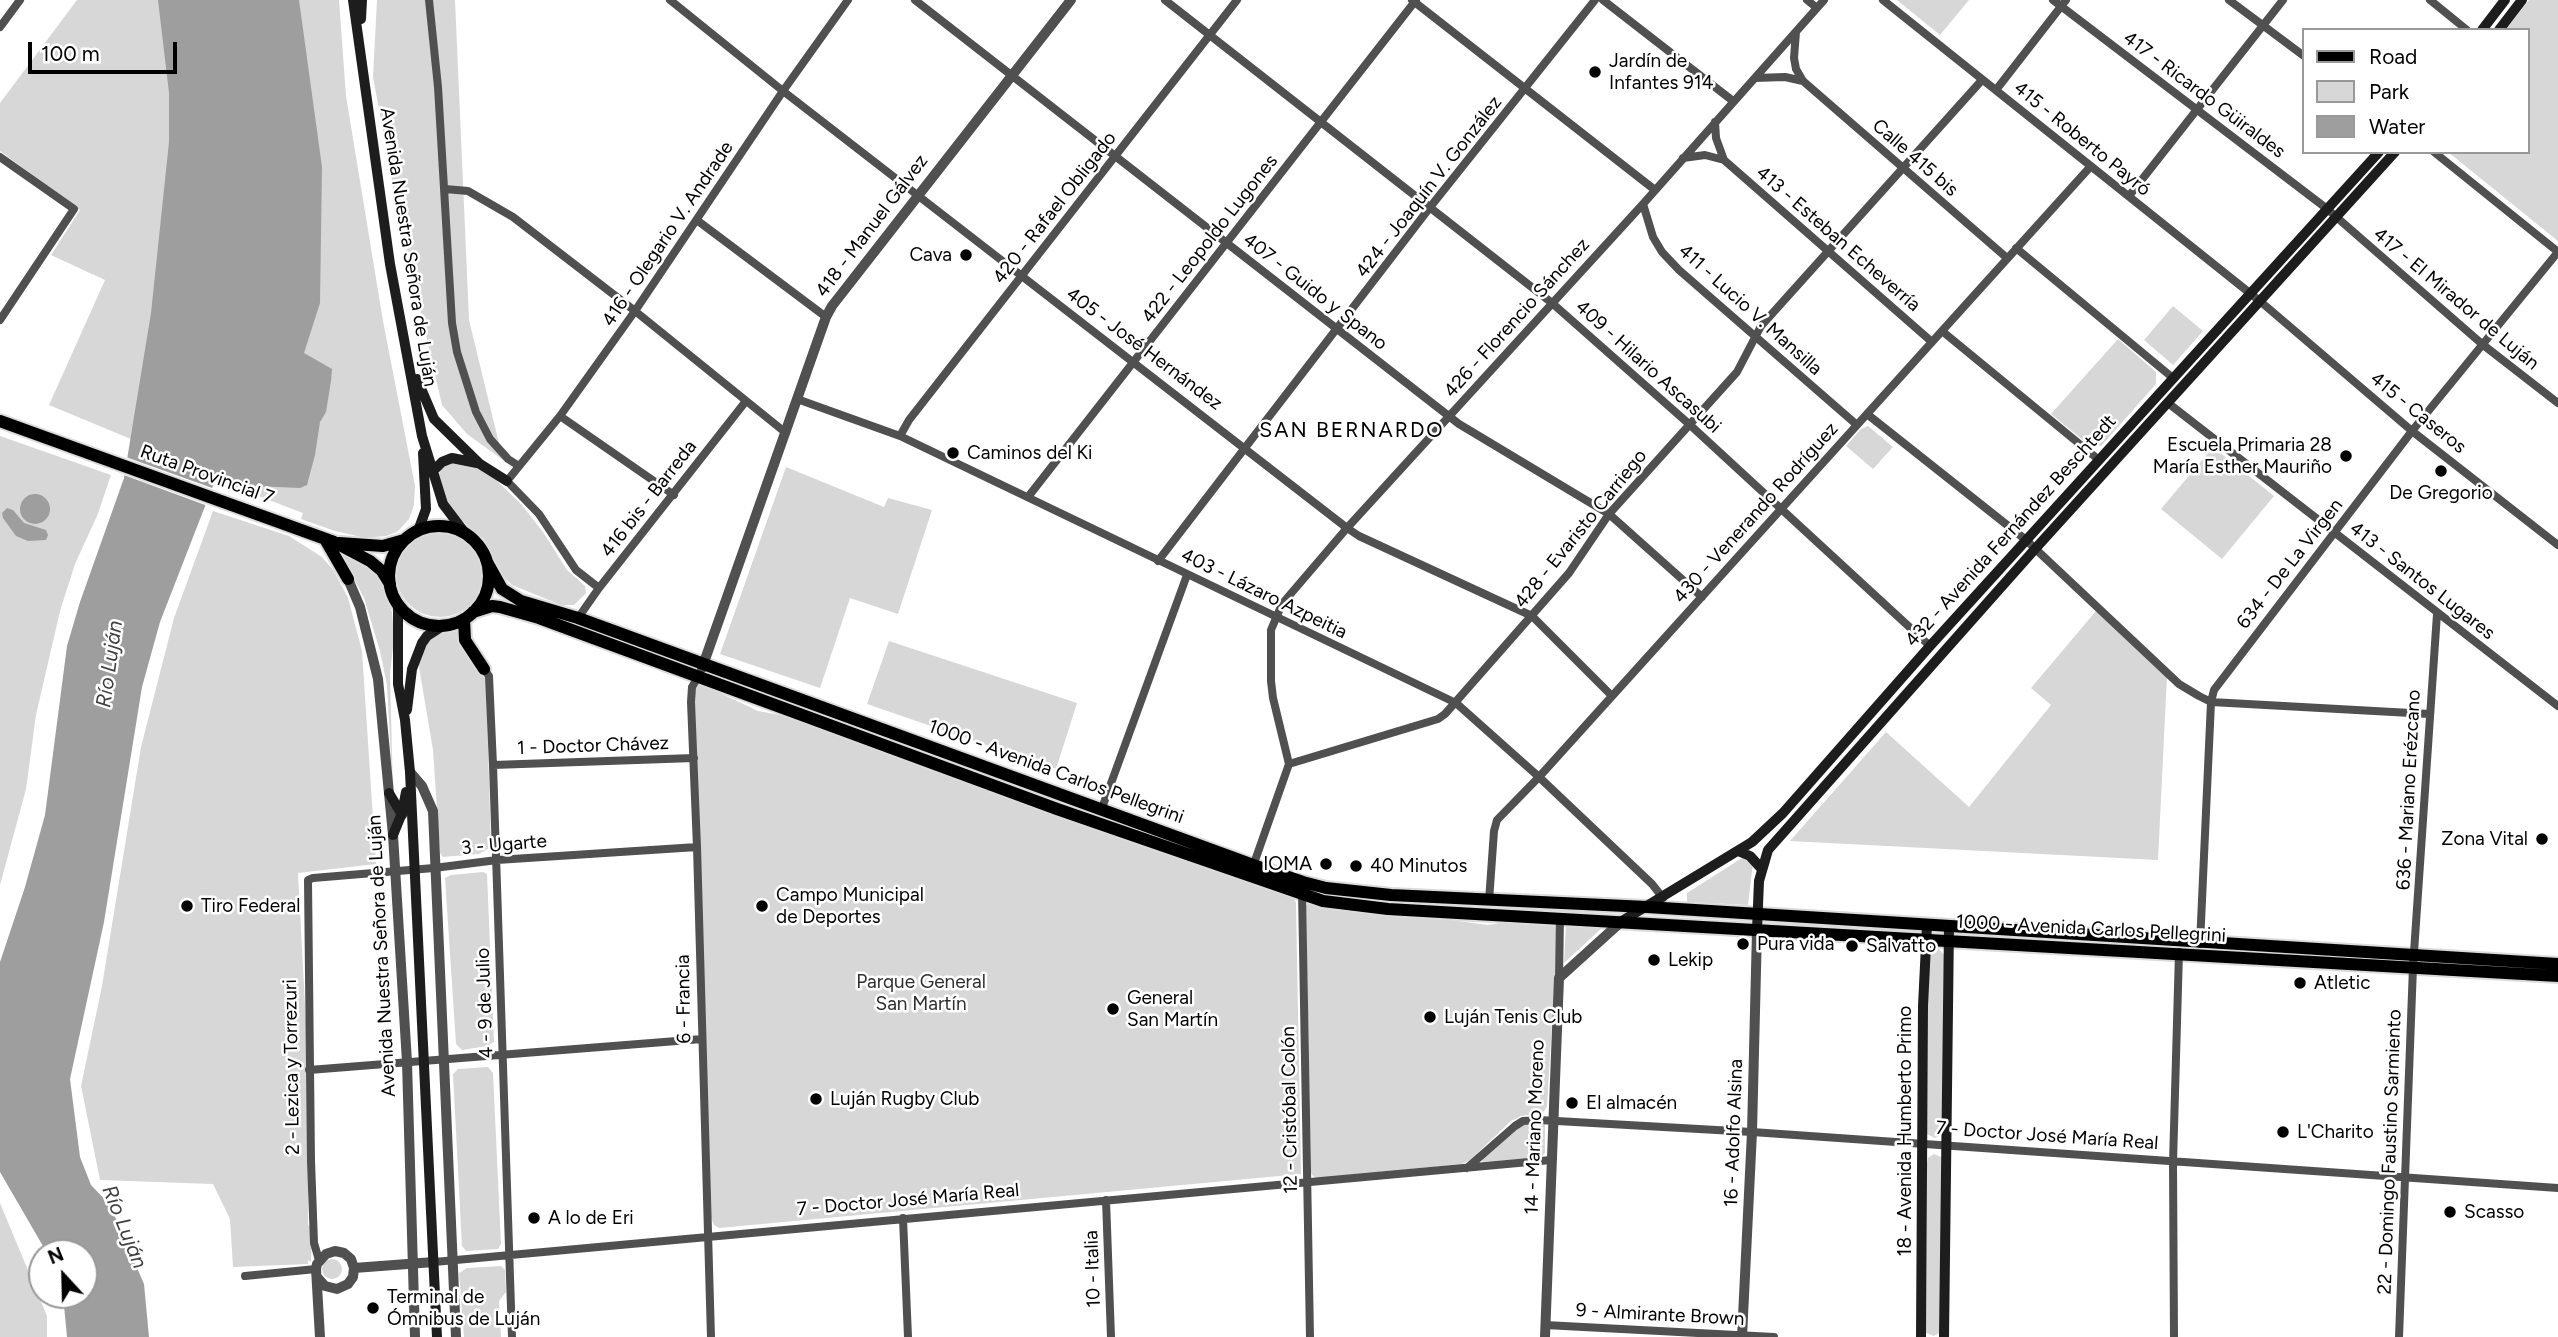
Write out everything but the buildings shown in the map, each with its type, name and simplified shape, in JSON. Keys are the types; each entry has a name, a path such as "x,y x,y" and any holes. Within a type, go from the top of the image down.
{"main road":[{"name":"Avenida Nuestra Señora de Luján","path":"353,0 390,264 422,436 447,512 465,533"},
{"name":"Avenida Nuestra Señora de Luján","path":"362,0 362,64"},
{"path":"2484,28 2505,0"},
{"path":"2501,28 2522,0"},
{"name":"432 - Avenida Fernández Beschtedt","path":"1647,907 1738,851 1761,835 1783,813 1930,646 2377,154"},
{"name":"432 - Avenida Fernández Beschtedt","path":"1757,930 1761,868 1768,850 1792,820 2393,154"},
{"path":"405,343 434,419 480,464 507,481"},
{"name":"Ruta Provincial 7","path":"0,421 330,540 370,561 382,571 390,584"},
{"name":"Avenida Nuestra Señora de Luján","path":"418,531 426,509 422,436"},
{"path":"433,471 442,462 452,458 480,464"},
{"path":"469,615 444,625 420,622 406,613 398,603 390,584 390,565 404,540 418,531 442,526 465,533 479,545 487,562 489,577 486,592 469,615 466,639 484,669"},
{"path":"330,540 348,579"},
{"name":"Ruta Provincial 7","path":"330,540 383,545 404,540"},
{"name":"1000 - Avenida Carlos Pellegrini","path":"487,562 502,589 521,601 578,618 1102,808 1302,889 1323,901 1388,909 1757,930 1949,940 2200,948 2414,962 2558,976"},
{"name":"Avenida Nuestra Señora de Luján","path":"398,603 398,684 410,772 437,1337"},
{"name":"1000 - Avenida Carlos Pellegrini","path":"469,615 492,607 508,608 1056,808 1251,870"},
{"name":"Avenida Nuestra Señora de Luján","path":"405,720 412,669 422,643 427,636 444,625"},
{"path":"393,835 402,813 410,772"},
{"path":"389,793 412,836"},
{"path":"1738,851 1750,856 1761,868"},
{"name":"1000 - Avenida Carlos Pellegrini","path":"1302,889 1949,926 2179,948"},
{"path":"1622,921 1647,907"},
{"name":"18 - Avenida Humberto Primo","path":"1921,1337 1923,1006 1927,925"},
{"name":"18 - Avenida Humberto Primo","path":"1944,1337 1949,926"},
{"name":"1000 - Avenida Carlos Pellegrini","path":"2414,962 2558,964"}],"street":[{"path":"0,27 20,0"},
{"path":"429,0 438,87 452,323 459,362 476,412 490,439 508,459 519,466"},
{"name":"405 - José Hernández","path":"670,0 783,91 1348,528 1359,536 1532,617 1612,696"},
{"name":"416 - Olegario V. Andrade","path":"507,481 560,416 635,311 783,91 848,0"},
{"name":"407 - Guido y Spano","path":"915,0 1449,416 1609,514 1702,597"},
{"name":"418 - Manuel Gálvez","path":"704,664 826,317 917,194 1071,0"},
{"name":"409 - Hilario Ascasubi","path":"1165,0 1552,303 1689,424 1930,646"},
{"name":"420 - Rafael Obligado","path":"900,436 909,420 1237,0"},
{"name":"424 - Joaquín V. González","path":"1158,561 1431,206 1595,0"},
{"path":"1603,0 1733,101"},
{"path":"1807,0 1817,8"},
{"name":"426 - Florencio Sánchez","path":"1289,764 1273,698 1270,644 1275,617 1282,604 1824,0"},
{"name":"415 - Roberto Payró","path":"1883,0 2261,302"},
{"name":"417 - Ricardo Güiraldes","path":"2053,0 2064,3 2334,217"},
{"path":"2229,0 2302,54"},
{"path":"2129,196 2283,0"},
{"path":"2430,0 2465,28"},
{"path":"1414,1 1655,190"},
{"name":"422 - Leopoldo Lugones","path":"1028,497 1414,1"},
{"path":"1996,90 2064,3"},
{"path":"1796,32 1794,58 1803,82"},
{"path":"1755,78 1785,77 1803,82"},
{"name":"428 - Evaristo Carriego","path":"1289,764 1438,719 1456,703 1576,564 1609,514 1737,372 1754,334 1826,250 1982,79"},
{"name":"Calle 415 bis","path":"1803,82 2007,258"},
{"path":"1715,122 1716,138 1724,160"},
{"path":"2436,154 2558,252"},
{"path":"1683,158 1705,155 1724,160"},
{"path":"0,157 74,209 0,320"},
{"name":"413 - Esteban Echeverría","path":"1724,160 1931,342"},
{"name":"430 - Venerando Rodríguez","path":"1489,901 1497,820 1539,777 2091,166"},
{"path":"444,189 468,191 491,202 635,311 786,433"},
{"name":"411 - Lucio V. Mansilla","path":"1643,204 1653,237 1668,259 1857,425"},
{"name":"417 - El Mirador de Luján","path":"2334,217 2483,344 2558,403"},
{"path":"698,221 826,317"},
{"path":"2016,248 2173,378"},
{"name":"634 - De La Virgen","path":"2200,948 2211,702 2214,690 2413,431 2558,252"},
{"name":"415 - Caseros","path":"2261,302 2413,431 2558,544"},
{"path":"1942,331 2099,460"},
{"name":"403 - Lázaro Azpeitia","path":"797,399 900,436 1456,703 1539,777 1652,884 1663,898"},
{"name":"416 bis - Barreda","path":"578,618 746,401"},
{"name":"413 - Santos Lugares","path":"2168,403 2558,706"},
{"path":"1867,414 2026,540 2179,684 2211,702 2429,714"},
{"path":"560,416 674,495"},
{"path":"507,481 539,514 576,570 599,588"},
{"path":"1102,808 1187,575"},
{"name":"Avenida Nuestra Señora de Luján","path":"348,579 360,607 378,679 393,835 407,1062 415,1337"},
{"name":"636 - Mariano Erézcano","path":"2414,962 2437,614"},
{"name":"6 - Francia","path":"704,664 692,687 691,702 710,1337"},
{"name":"4 - 9 de Julio","path":"484,669 489,676 497,860 512,1337"},
{"name":"1 - Doctor Chávez","path":"493,765 694,758"},
{"path":"1251,870 1289,764"},
{"name":"Avenida Nuestra Señora de Luján","path":"410,772 422,786 433,811 456,1337"},
{"name":"3 - Ugarte","path":"313,878 497,860 697,847"},
{"name":"2 - Lezica y Torrezuri","path":"313,878 307,883 309,1070 314,1243 318,1269 320,1337"},
{"name":"12 - Cristóbal Colón","path":"1302,889 1310,1337"},
{"name":"14 - Mariano Moreno","path":"1545,1337 1560,918"},
{"path":"1559,978 1622,921"},
{"name":"16 - Adolfo Alsina","path":"1742,1336 1752,1132 1757,930"},
{"path":"2174,1337 2173,1163 2179,948"},
{"name":"22 - Domingo Faustino Sarmiento","path":"2399,1337 2414,962"},
{"path":"309,1070 702,1039"},
{"name":"7 - Doctor José María Real","path":"1466,1169 1523,1121 1553,1121 1752,1132 2558,1188"},
{"name":"7 - Doctor José María Real","path":"354,1268 1551,1160"},
{"name":"10 - Italia","path":"1106,1200 1111,1337"},
{"path":"903,1218 908,1337"},
{"path":"335,1251 351,1259 354,1268 353,1277 348,1284 337,1289 325,1286 318,1269 326,1254 335,1251"},
{"path":"245,1276 318,1269"},
{"name":"9 - Almirante Brown","path":"1545,1325 1774,1337"}],"green space":[{"path":"77,0 169,0 182,80 155,449 49,405 105,280 51,255 80,210 0,151 0,103"},
{"path":"229,0 339,0 346,96 383,321 415,486 414,505 409,519 397,532 386,536 366,538 335,531 301,519 303,513 219,481 245,434"},
{"path":"377,0 455,0 469,320 503,460 467,434 442,405 398,213 373,77"},
{"path":"1897,0 1969,0 1940,35"},
{"path":"2529,0 2558,0 2558,241 2450,154 2530,154 2530,28 2507,28"},
{"path":"2173,306 2203,331 2173,365 2144,340"},
{"path":"2118,339 2156,372 2156,384 2101,446 2090,446 2051,414"},
{"path":"1868,426 1893,447 1873,469 1846,446 1861,429"},
{"path":"0,436 111,475 97,516 75,564 60,611 36,715 26,789 0,885"},
{"path":"2213,447 2274,496 2222,559 2161,509"},
{"path":"451,460 475,466 494,478 521,504 567,570 585,586 586,593 574,605 561,605 512,585 502,575 484,539 461,520 447,503 439,474 442,467"},
{"path":"786,467 884,507 888,498 932,510 898,614 850,598 820,688 720,654"},
{"path":"213,511 289,536 322,557 334,571 348,598 362,651 376,864 298,873 308,1062 308,1225 312,1229 311,1262 308,1260 308,1264 233,1267 230,1219 213,1184 100,1180 81,1086 102,986 141,747 174,618"},
{"path":"440,529 457,532 471,542 481,556 484,573 481,590 471,604 457,614 440,617 423,614 409,604 399,590 396,573 399,556 409,542 423,532"},
{"path":"339,551 363,560 380,576 392,612 394,638 390,674 393,793 387,685 380,651 364,598"},
{"path":"2096,611 2167,676 2158,860 1790,841 1886,732 1969,807 2051,705 2031,688"},
{"path":"460,625 486,680 491,847 479,854 443,857 440,853 433,750 418,661 430,639 446,629"},
{"path":"889,641 1077,703 1056,769 867,704"},
{"name":"Parque General San Martín","path":"699,683 758,711 791,717 1293,897 1296,903 1301,1174 719,1228 714,1225 711,1218 693,689"},
{"path":"1742,858 1753,863 1748,905 1687,902 1687,893"},
{"path":"483,872 487,874 494,1042 487,1046 462,1050 456,1044 445,878"},
{"name":"Luján Tenis Club","path":"1311,901 1488,925 1530,918 1552,922 1556,927 1557,939 1547,1106 1543,1113 1521,1116 1511,1121 1470,1160 1462,1164 1317,1178 1313,1176 1306,905"},
{"path":"1566,923 1604,926 1564,963"},
{"path":"1935,948 1944,955 1942,1134 1935,1138 1927,1134 1928,957"},
{"path":"488,1067 493,1073 501,1244 498,1249 466,1251 462,1246 453,1074 458,1069"},
{"path":"1545,1123 1545,1153 1539,1158 1482,1162 1483,1158 1523,1124"},
{"path":"1934,1154 1941,1157 1941,1332 1934,1336 1926,1333 1927,1163 1928,1158"},
{"path":"0,1203 28,1270 28,1309 44,1309 47,1316 47,1337 0,1337"},
{"path":"328,1259 336,1259 342,1269 336,1279 328,1279 322,1273 322,1265"},
{"path":"501,1266 505,1270 506,1292 499,1301 501,1337 464,1337 459,1273 467,1268"}],"water":[{"name":"Río Luján","path":"158,0 299,0 322,167 320,303 304,353 332,369 326,412 320,422 307,485 300,488 233,485 216,478 160,622 142,687 104,922 70,1079 80,1157 91,1185 110,1205 144,1284 149,1337 67,1337 64,1309 98,1309 98,1239 39,1239 0,1172 0,962 45,815 67,646 124,478 151,313 169,142 169,93"},
{"path":"35,494 41,495 49,503 49,515 41,523 35,524 29,523 21,515 20,509 21,503 29,495"},
{"path":"7,508 13,510 24,523 46,530 46,540 28,541 16,536 3,518 2,513"}],"pier":[{"path":"123,456 215,489 208,506 121,474"}],"place":[{"name":"Jardín de Infantes 914","path":"1595,72"},
{"name":"Cava","path":"966,255"},
{"name":"Caminos del Ki","path":"953,453"},
{"name":"Escuela Primaria 28 María Esther Mauriño","path":"2346,456"},
{"name":"De Gregorio","path":"2441,471"},
{"name":"Zona Vital","path":"2542,839"},
{"name":"IOMA","path":"1326,864"},
{"name":"40 Minutos","path":"1356,866"},
{"name":"Tiro Federal","path":"187,906"},
{"name":"Campo Municipal de Deportes","path":"762,906"},
{"name":"Pura vida","path":"1743,944"},
{"name":"Salvatto","path":"1852,946"},
{"name":"Lekip","path":"1654,960"},
{"name":"Atletic","path":"2300,983"},
{"name":"General San Martín","path":"1113,1009"},
{"name":"Luján Tenis Club","path":"1430,1017"},
{"name":"Luján Rugby Club","path":"816,1099"},
{"name":"El almacén","path":"1572,1103"},
{"name":"L'Charito","path":"2283,1132"},
{"name":"Scasso","path":"2450,1212"},
{"name":"A lo de Eri","path":"534,1218"},
{"name":"Terminal de Ómnibus de Luján","path":"373,1308"}],"district":[{"name":"SAN BERNARDO","path":"1352,431"}]}
